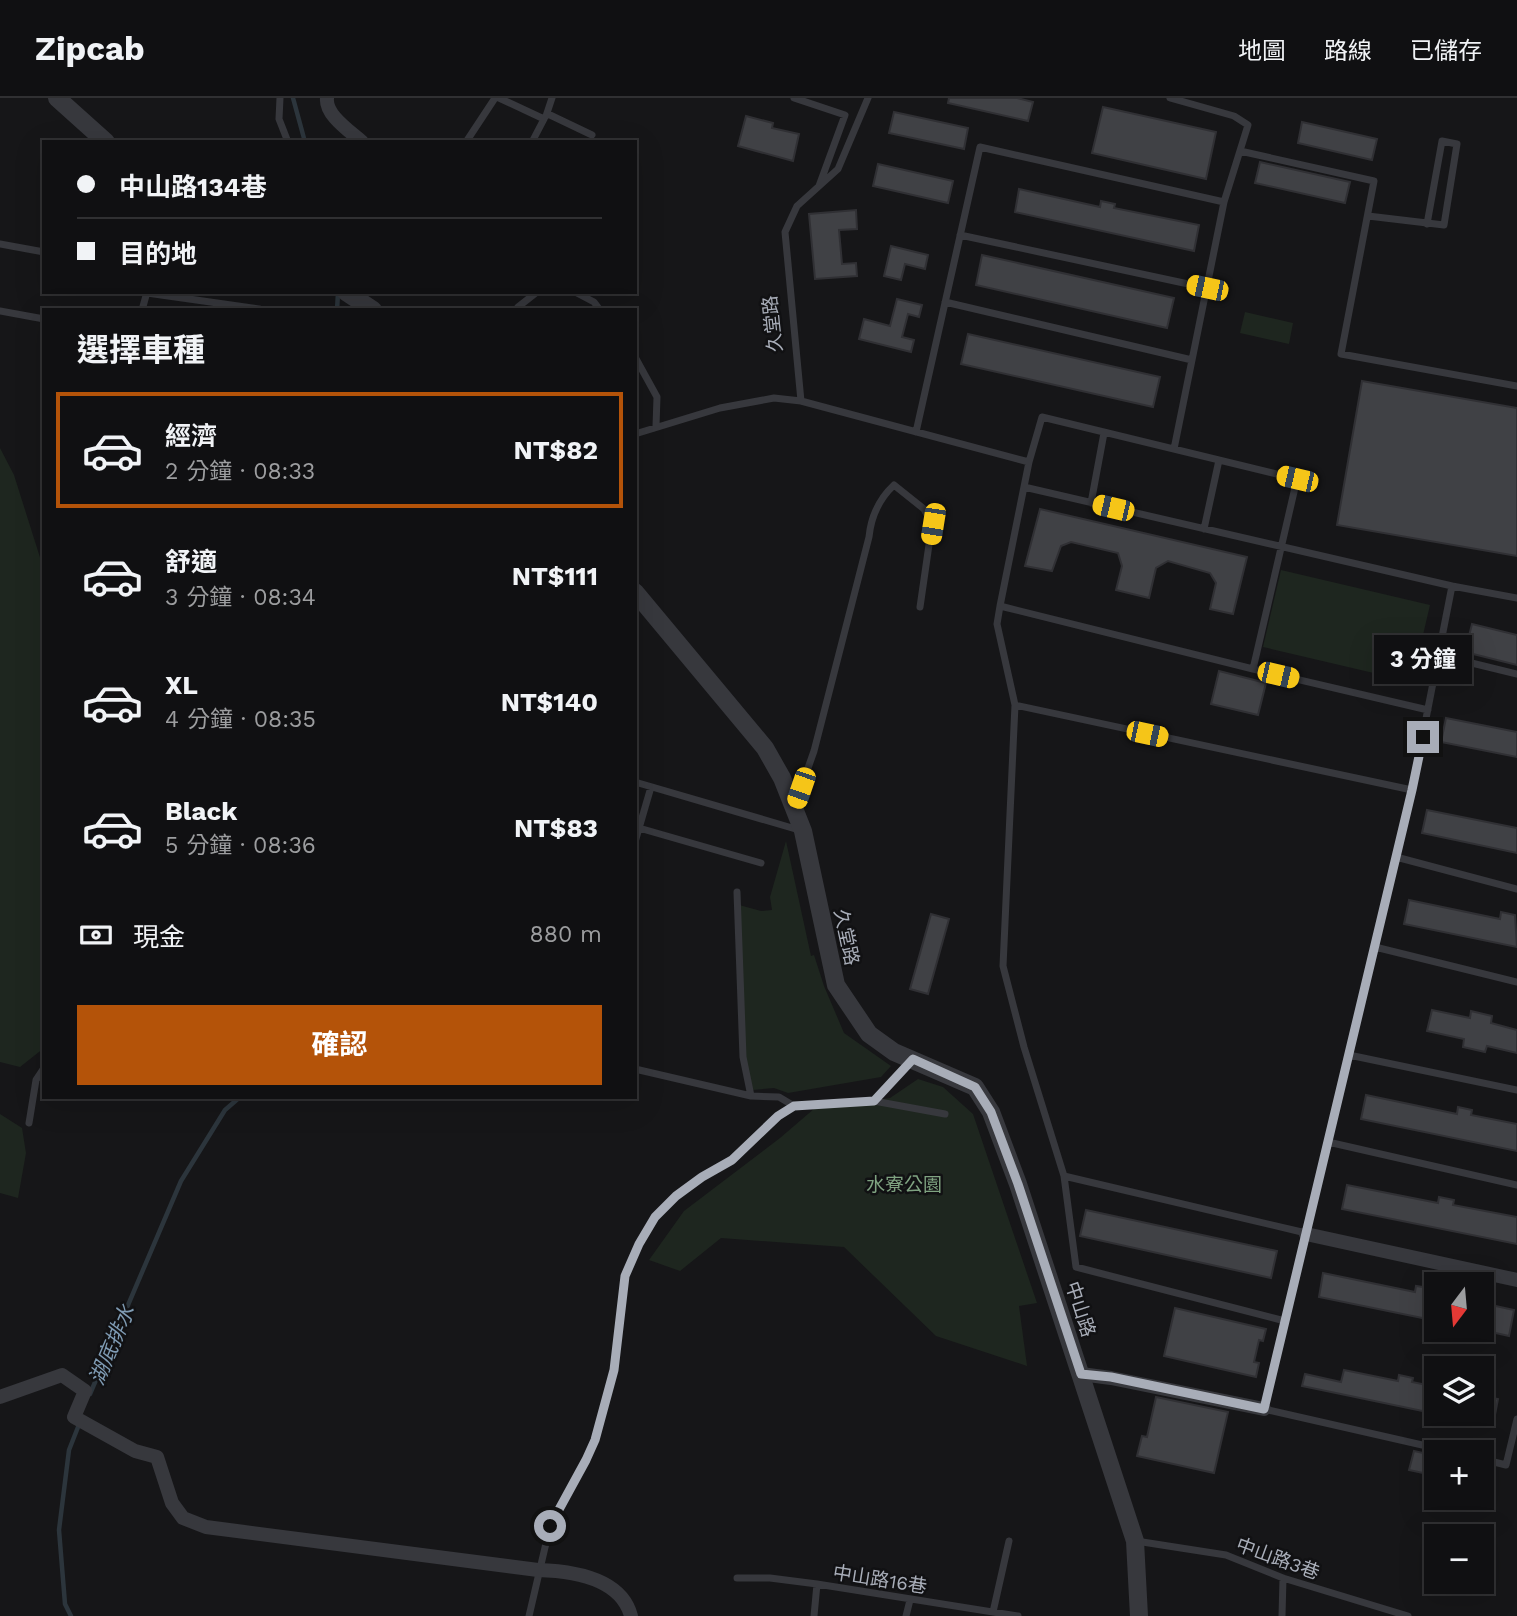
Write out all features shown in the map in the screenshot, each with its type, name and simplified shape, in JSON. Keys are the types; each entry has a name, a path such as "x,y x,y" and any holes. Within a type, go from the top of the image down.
{"street":[{"path":"57,98 104,140"},
{"path":"327,98 330,112 347,135"},
{"name":"久堂路","path":"637,594 765,748 782,778 803,831 836,985 869,1034 894,1052 913,1059"},
{"name":"中山路","path":"913,1059 975,1087 991,1112 1018,1184 1135,1541 1139,1616"},
{"path":"1306,1234 1517,1280"},
{"path":"1081,1374 1111,1377 1264,1409"},
{"path":"0,1397 62,1375 85,1391 74,1417 135,1451 157,1457 172,1503 183,1518 206,1527 560,1571 596,1579 619,1594 631,1616"}],"lane":[{"path":"280,98 279,118 287,140"},
{"path":"467,140 497,98 592,135"},
{"path":"533,140 546,117 552,98"},
{"path":"794,98 845,115 819,186"},
{"name":"久堂路","path":"801,401 785,232 797,206 838,169 868,98"},
{"path":"1170,98 1234,116 1248,125 1224,202 1174,449"},
{"path":"1368,216 1427,224 1444,225 1457,144 1442,141 1427,224"},
{"path":"916,432 980,147 1224,202"},
{"path":"1240,150 1374,181 1341,354 1517,386"},
{"path":"1436,177 1452,178"},
{"path":"960,235 1207,288"},
{"path":"0,244 42,253"},
{"path":"160,294 252,308"},
{"path":"519,307 535,294"},
{"path":"579,294 594,302 598,308"},
{"path":"945,302 1192,360"},
{"path":"0,311 42,319"},
{"path":"637,361 657,397 656,426"},
{"path":"637,433 720,408 774,398 801,401 1029,462"},
{"path":"1253,669 1297,479 1042,417 1029,462 997,624 1015,705 1003,966 1024,1047 1064,1176 1076,1267 1285,1321"},
{"path":"1091,503 1104,433"},
{"path":"1204,529 1219,460"},
{"path":"794,806 814,751 869,537 870,523 883,495 894,485 924,509 933,524 920,607"},
{"path":"1024,487 1452,586 1517,598"},
{"path":"1424,1445 1264,1409 1412,790 1452,586"},
{"path":"1000,606 1428,710"},
{"path":"1438,655 1517,674"},
{"path":"1015,705 1412,790"},
{"path":"637,783 803,831"},
{"path":"637,835 651,787"},
{"path":"639,828 761,863"},
{"path":"1396,857 1517,889"},
{"path":"737,892 743,1057 751,1096"},
{"path":"1375,947 1517,982"},
{"path":"1349,1055 1517,1090"},
{"path":"874,1101 913,1059"},
{"path":"637,1069 751,1096 779,1097 794,1106"},
{"path":"29,1123 36,1080 42,1071"},
{"path":"529,1616 550,1526 595,1440 614,1370 625,1276 655,1217 676,1196 732,1160 778,1116 794,1106 874,1101 945,1114"},
{"path":"1328,1142 1517,1185"},
{"path":"1064,1176 1306,1234"},
{"path":"1494,1462 1506,1465 1517,1419"},
{"path":"993,1612 1009,1541"},
{"name":"中山路3巷","path":"1135,1541 1226,1555 1283,1578 1408,1616"},
{"name":"中山路16巷","path":"737,1578 770,1578 817,1584 1018,1616"},
{"path":"1282,1616 1283,1578"},
{"path":"814,1616 817,1584"},
{"path":"906,1616 910,1600"}],"green space":[{"path":"1245,312 1293,323 1289,344 1240,333"},
{"path":"0,448 14,475 42,564 42,1050 20,1067 0,1062"},
{"path":"1281,570 1430,605 1412,682 1263,647"},
{"path":"786,841 811,956 814,955 844,1033 891,1066 881,1077 788,1093 774,1088 752,1090 745,1053 739,905 761,911 772,910 770,897"},
{"name":"水寮公園","path":"918,1079 943,1087 973,1114 1037,1303 1019,1306 1027,1366 936,1336 844,1247 721,1238 680,1271 649,1260 684,1211 815,1108 890,1098"},
{"path":"0,1114 22,1128 26,1153 18,1198 0,1193"}],"building":[{"path":"949,98 1017,98 1033,102 1028,121 948,103"},
{"path":"1103,107 1216,132 1206,179 1092,153"},
{"path":"894,112 968,128 964,149 889,133"},
{"path":"746,116 773,123 772,128 799,134 793,161 738,146"},
{"path":"1302,122 1377,139 1372,160 1298,143"},
{"path":"1260,162 1350,182 1345,203 1255,183"},
{"path":"878,164 953,181 948,203 873,186"},
{"path":"1019,189 1100,207 1101,201 1115,204 1114,208 1199,225 1194,251 1015,212"},
{"path":"856,210 857,229 839,230 842,264 856,263 857,276 815,279 809,214"},
{"path":"891,246 928,255 925,269 905,264 901,280 884,276"},
{"path":"982,255 1174,298 1167,328 976,285"},
{"path":"897,299 922,305 919,317 908,314 902,337 914,340 911,352 859,339 864,319 890,326"},
{"path":"968,334 1160,377 1153,407 961,364"},
{"path":"1362,381 1517,408 1517,556 1337,525"},
{"path":"1040,509 1247,557 1233,614 1210,609 1216,583 1210,573 1168,561 1156,568 1149,598 1116,590 1122,566 1118,553 1071,542 1061,546 1052,571 1025,566"},
{"path":"1472,624 1517,635 1517,665 1465,652"},
{"path":"1219,671 1266,683 1258,715 1211,704"},
{"path":"1446,718 1517,732 1517,757 1441,742"},
{"path":"1427,810 1517,828 1517,853 1422,833"},
{"path":"1409,900 1500,919 1501,912 1515,915 1517,947 1404,924"},
{"path":"931,914 949,919 928,994 910,989"},
{"path":"1432,1010 1470,1018 1471,1011 1492,1016 1491,1023 1517,1030 1517,1053 1487,1046 1485,1052 1463,1047 1464,1039 1427,1031"},
{"path":"1366,1095 1457,1114 1458,1107 1472,1110 1471,1115 1517,1124 1517,1151 1361,1119"},
{"path":"1347,1185 1438,1203 1439,1197 1454,1200 1453,1205 1517,1217 1517,1244 1342,1209"},
{"path":"1086,1210 1277,1251 1271,1278 1080,1236"},
{"path":"1323,1273 1415,1292 1416,1286 1424,1287 1424,1318 1319,1297"},
{"path":"1494,1306 1514,1310 1509,1336 1494,1333"},
{"path":"1175,1308 1266,1329 1263,1341 1259,1340 1254,1362 1259,1363 1256,1377 1164,1356"},
{"path":"1344,1370 1398,1381 1399,1375 1413,1378 1412,1382 1424,1384 1424,1411 1302,1386 1305,1374 1341,1382"},
{"path":"1156,1397 1228,1412 1214,1473 1137,1456 1142,1436 1147,1437"},
{"path":"1494,1398 1498,1399 1494,1420"},
{"path":"1414,1451 1424,1453 1424,1473 1409,1470"}],"waterway":[{"name":"湖底排水","path":"293,98 304,140"},
{"name":"湖底排水","path":"337,308 338,294"},
{"name":"湖底排水","path":"90,1394 181,1181 225,1110 238,1099"},
{"name":"湖底排水","path":"71,1616 65,1604 59,1530 69,1450 80,1422"}],"route":[{"path":"550,1526 595,1440 614,1370 625,1276 655,1217 676,1196 732,1160 778,1116 794,1106 874,1101 913,1059 975,1087 991,1112 1018,1184 1081,1374 1111,1377 1264,1409 1423,737"}]}
